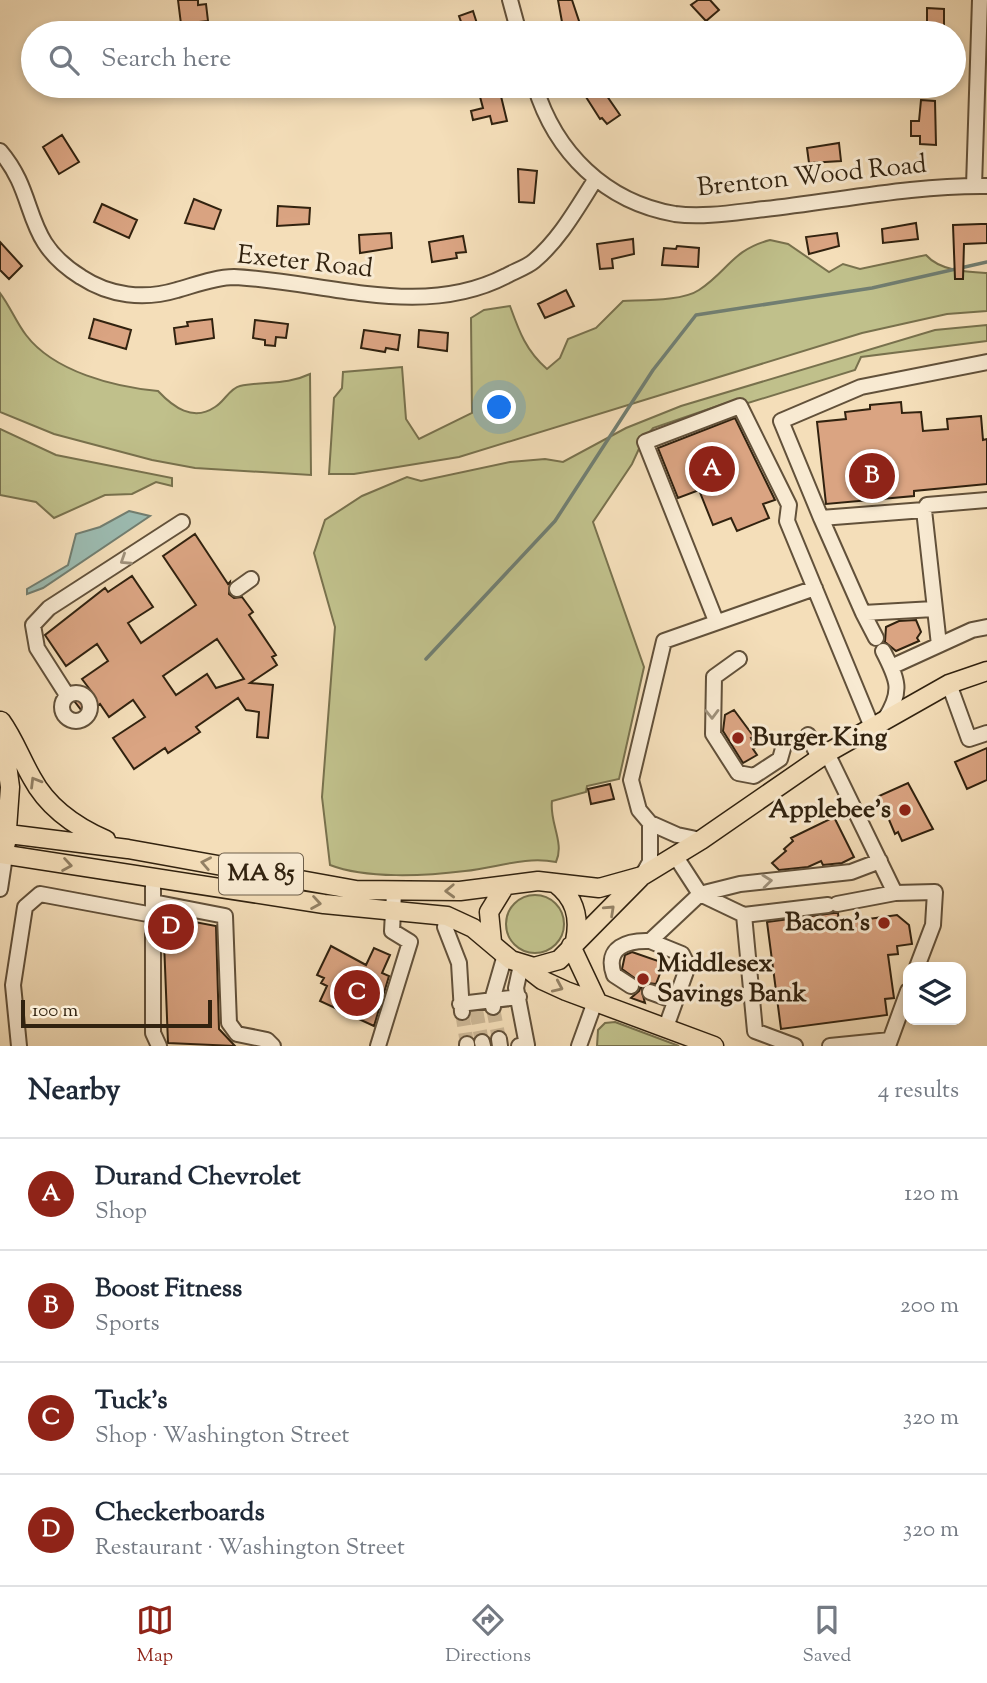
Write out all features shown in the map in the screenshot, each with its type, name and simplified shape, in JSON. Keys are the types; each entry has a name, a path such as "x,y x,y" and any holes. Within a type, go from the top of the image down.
{"main road":[{"name":"MA 85","path":"4,833 128,849 326,886 394,893 505,886 538,881 599,888 642,876 676,857 823,755 949,684 987,671"},
{"path":"0,719 10,788 2,855"},
{"path":"0,719 13,738 32,778 49,802 73,823 128,849"},
{"name":"MA 85","path":"2,855 324,904 447,916 492,942 505,955 523,965 547,965 559,960 642,876"},
{"path":"555,883 570,897 576,911 578,925 573,944 596,999"},
{"path":"492,942 489,912 505,886"},
{"path":"523,965 542,980 714,1046"}],"street":[{"path":"510,0 516,21"},
{"path":"980,0 980,186"},
{"name":"Brenton Wood Road","path":"539,98 556,137 582,170 595,180 649,208 678,214 747,211 980,186"},
{"name":"Exeter Road","path":"0,151 16,172 35,230 55,259 107,292 145,296 231,277 394,296 446,296 487,286 534,262 565,227 595,180"},
{"path":"878,724 898,693 891,667 863,613 781,421 861,387 987,362"},
{"path":"716,621 645,442 740,406 789,505 787,521 878,724"},
{"path":"939,645 924,510 927,505 987,500"},
{"path":"821,518 924,510"},
{"path":"67,695 37,648 33,625 49,608 181,522"},
{"path":"237,589 251,579"},
{"path":"701,840 677,835 650,823 639,810 631,780 664,641 815,587"},
{"path":"863,613 934,609"},
{"path":"891,667 972,630 987,627"},
{"path":"739,659 713,677 713,734 738,773 747,777 754,776 780,760 784,744"},
{"path":"949,684 969,739 987,733"},
{"path":"808,735 823,755 895,893"},
{"path":"642,876 650,862 652,850 650,823"},
{"path":"0,889 2,855"},
{"path":"676,857 700,894 744,915 832,905 895,893 935,892 933,925 919,962"},
{"path":"650,941 700,894 740,884 851,872 880,861"},
{"path":"153,878 153,1033 159,1046"},
{"path":"378,1046 410,942 392,931 394,893"},
{"path":"0,1038 17,1041 13,985 25,907 40,894 225,916 229,1023 237,1034 268,1040 273,1046"},
{"path":"744,915 755,1031 795,1046"},
{"path":"447,916 446,927 458,962 468,1007 519,997"},
{"path":"631,985 614,975 611,957 616,949 632,940 650,941 682,954 688,966 666,1027"},
{"path":"493,1004 505,955"},
{"path":"523,965 516,988 525,1046"},
{"path":"650,992 675,1001"},
{"path":"579,1046 596,999"},
{"path":"830,1046 889,1043 903,1005"}],"green space":[{"path":"770,240 788,244 829,272 843,264 860,269 926,255 946,267 987,273 987,311 947,314 862,333 459,457 354,474 329,474 334,398 342,388 343,372 402,367 406,419 419,439 472,413 471,318 484,310 510,306 528,348 547,369 560,358 568,339 596,328 623,301 692,294 709,283 738,255"},
{"path":"0,293 26,335 52,359 105,381 158,391 177,407 191,413 215,407 233,389 240,386 284,381 310,374 311,475 195,468 152,460 54,434 0,412"},
{"path":"987,325 987,341 861,357 855,370 748,403 735,400 653,428 643,440 632,464 593,522 644,667 619,779 587,786 586,792 552,801 559,847 556,862 521,861 465,871 414,875 361,873 330,865 322,797 335,627 314,553 325,520 362,496 407,477 421,481 510,462 545,459 563,462 626,428 681,406 935,330"},
{"path":"0,429 56,455 172,478 172,486 156,482 132,494 105,495 54,518 36,502 0,495"},
{"path":"535,895 551,900 559,908 564,924 559,940 551,948 535,953 519,948 511,940 506,924 511,908 519,900"},
{"path":"615,1022 679,1046 597,1046 598,1030 605,1023"}],"water":[{"path":"129,511 150,516 43,588 27,594 27,589 68,565 76,534 100,527"}],"building":[{"path":"178,0 198,0 198,5 206,4 208,21 181,21"},
{"path":"558,0 572,0 579,21 562,21"},
{"path":"698,0 710,0 719,10 706,21 691,5"},
{"path":"927,8 944,9 944,21 927,21"},
{"path":"473,11 476,21 461,21 459,16"},
{"path":"480,98 501,98 507,121 492,124 490,116 473,120 471,111 483,108"},
{"path":"587,98 608,98 620,115 607,124 600,119"},
{"path":"921,100 935,101 936,145 920,144 920,136 911,136 911,121 919,121"},
{"path":"62,135 79,162 59,174 43,147"},
{"path":"839,143 841,161 809,163 807,148"},
{"path":"518,169 537,171 534,203 519,202"},
{"path":"194,199 221,210 214,229 185,223"},
{"path":"102,204 137,220 129,238 94,222"},
{"path":"278,206 310,208 309,224 277,226"},
{"path":"916,223 918,239 883,243 882,229"},
{"path":"987,224 987,243 964,244 963,279 955,279 953,225"},
{"path":"391,233 392,248 360,253 359,235"},
{"path":"837,233 839,246 809,254 806,237"},
{"path":"463,236 466,252 456,253 457,258 432,262 429,242"},
{"path":"633,239 634,254 612,259 613,268 600,269 597,244"},
{"path":"0,242 22,266 9,279 0,270"},
{"path":"677,246 699,248 698,267 662,265 664,248 676,249"},
{"path":"566,290 574,306 545,318 538,304"},
{"path":"94,319 131,330 126,349 89,338"},
{"path":"212,319 214,338 176,344 174,328 188,326 187,322"},
{"path":"255,320 288,324 286,338 276,337 275,346 265,345 265,340 253,338"},
{"path":"364,330 400,335 398,350 386,348 385,352 361,348"},
{"path":"419,330 448,333 447,351 418,347"},
{"path":"901,402 902,413 921,412 923,431 948,429 947,419 981,416 983,440 987,439 987,484 914,491 914,496 826,504 817,422 846,419 845,412 870,409 870,405"},
{"path":"735,418 775,500 763,504 769,518 737,531 731,518 713,525 699,490 678,498 658,448"},
{"path":"195,534 228,584 230,582 229,594 234,598 242,597 253,612 249,615 276,655 272,657 277,665 250,683 273,685 268,738 257,737 259,712 246,710 238,698 196,727 200,732 168,753 165,748 134,769 113,738 145,717 133,700 109,717 100,704 85,715 75,702 91,691 82,679 108,661 97,644 66,666 45,635 105,588 108,592 132,576 153,607 128,623 141,643 196,605 163,556","holes":["217,639 244,679 216,688 207,674 176,695 163,676"]},
{"path":"916,620 921,632 917,638 919,641 896,651 885,642 886,627 899,621"},
{"name":"Burger King","path":"734,710 754,737 751,738 756,747 753,749 757,755 743,763 723,731 725,715"},
{"path":"987,748 987,780 967,789 955,762"},
{"name":"Applebee's","path":"908,783 933,829 902,841 898,832 895,834 879,796"},
{"path":"610,784 614,799 591,804 588,789"},
{"path":"834,817 854,857 842,863 823,865 821,861 808,867 779,870 772,863 786,851 784,849 793,841 791,838"},
{"path":"838,913 839,923 897,915 909,925 912,944 897,946 898,954 888,955 894,998 885,999 887,1015 781,1029 767,922"},
{"path":"163,916 216,926 219,1029 235,1046 168,1043"},
{"path":"331,946 366,965 374,948 390,955 382,973 389,976 374,1026 320,1001 327,986 321,983 324,978 317,975"},
{"name":"Middlesex Savings Bank","path":"632,952 664,963 656,984 648,983 641,988 645,1003 631,998 639,991 640,982 622,969 625,955"}],"waterway":[{"path":"426,659 555,521 653,370 696,315 872,288 987,262"}],"tunnel":[{"path":"493,1008 499,1039"},
{"path":"476,1010 482,1042"},
{"path":"462,1012 467,1044"}],"place":[{"name":"Durand Chevrolet","path":"712,469"},
{"name":"Boost Fitness","path":"872,476"},
{"name":"Burger King","path":"738,738"},
{"name":"Applebee's","path":"905,810"},
{"name":"Bacon's","path":"884,923"},
{"name":"Checkerboards","path":"171,927"},
{"name":"Middlesex Savings Bank","path":"643,979"},
{"name":"Tuck's","path":"357,993"}]}
